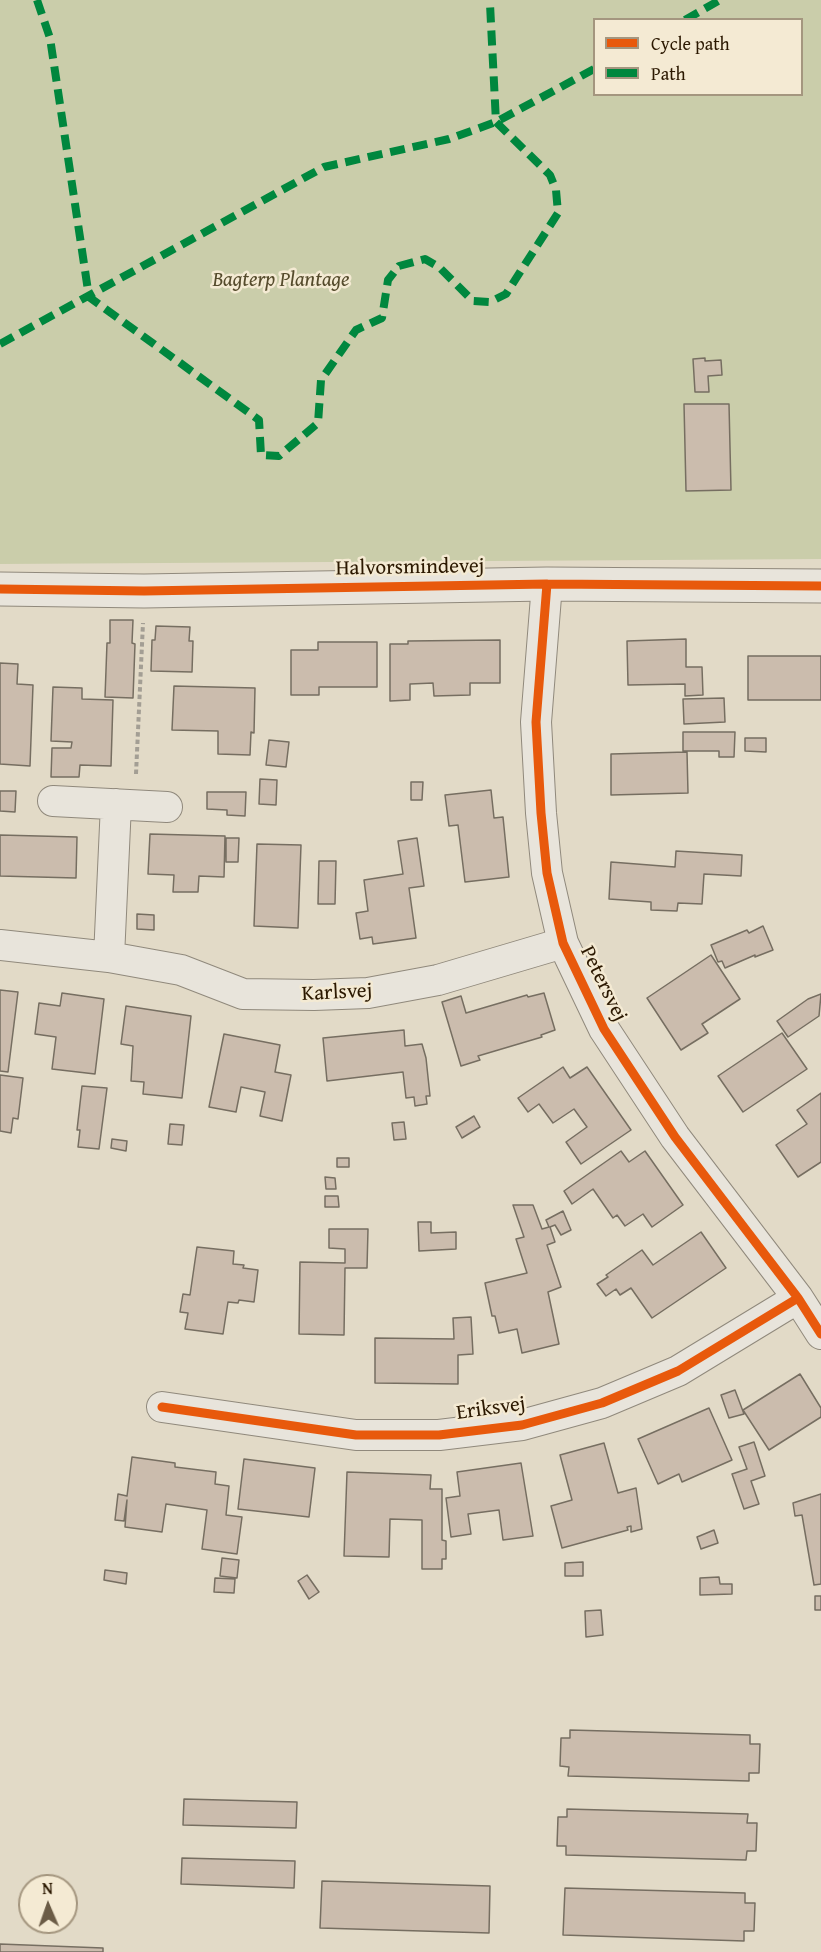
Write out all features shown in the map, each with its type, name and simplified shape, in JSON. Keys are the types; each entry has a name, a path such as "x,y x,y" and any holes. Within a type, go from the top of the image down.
{"street":[{"name":"Halvorsmindevej","path":"0,589 144,591 547,584 821,586"},
{"name":"Petersvej","path":"547,584 537,734 541,813 548,873 563,943 603,1029 675,1137 798,1299 821,1334"},
{"path":"53,801 167,807"},
{"path":"109,957 116,804"},
{"name":"Karlsvej","path":"0,945 109,957 181,970 243,994 314,996 368,993 438,980 563,943"},
{"name":"Eriksvej","path":"162,1407 356,1435 439,1435 522,1425 602,1403 678,1371 798,1299"}],"path":[{"path":"116,804 135,781 144,591"}],"green space":[{"name":"Bagterp Plantage","path":"0,0 821,0 821,559 0,564"}],"building":[{"path":"705,358 705,361 721,360 722,375 708,376 709,392 695,392 693,359"},
{"path":"684,404 729,404 731,490 686,491"},
{"path":"110,620 133,620 132,643 135,644 133,698 105,697"},
{"path":"156,626 190,627 189,641 193,641 192,672 151,671 152,640 155,640"},
{"path":"686,639 686,667 702,667 703,695 685,696 685,684 628,685 627,641"},
{"path":"500,640 500,683 470,683 470,695 434,696 433,683 410,684 410,700 390,701 390,644 408,644 408,641"},
{"path":"318,642 377,642 377,687 319,687 319,695 291,695 291,650 318,650"},
{"path":"748,656 821,656 821,700 748,700"},
{"path":"0,663 18,664 17,684 33,685 30,766 0,764"},
{"path":"174,686 255,688 254,733 251,732 250,755 218,754 218,731 172,730"},
{"path":"53,687 82,688 82,699 113,700 111,766 80,765 79,777 51,777 52,748 71,748 72,742 51,741"},
{"path":"724,698 725,722 684,724 683,699"},
{"path":"683,732 735,732 734,757 719,757 719,751 683,751"},
{"path":"745,738 766,738 766,752 745,751"},
{"path":"269,740 289,742 286,767 266,765"},
{"path":"687,752 688,793 611,795 611,754"},
{"path":"260,779 277,780 276,805 259,804"},
{"path":"411,782 423,782 422,800 411,800"},
{"path":"491,790 494,818 503,817 509,877 465,882 458,825 449,826 445,795"},
{"path":"0,791 16,791 15,812 0,811"},
{"path":"207,792 246,792 245,816 227,815 227,810 207,809"},
{"path":"150,834 225,836 224,877 199,876 198,892 173,892 174,875 148,874"},
{"path":"0,835 77,837 76,878 0,876"},
{"path":"226,838 239,838 238,862 226,862"},
{"path":"417,838 424,886 409,888 416,938 373,944 372,937 360,939 356,913 368,911 364,880 403,874 398,841"},
{"path":"257,844 301,845 298,928 254,926"},
{"path":"676,851 742,855 741,876 704,874 702,904 678,903 677,911 651,910 651,902 609,899 611,862 675,867"},
{"path":"319,861 336,861 335,904 318,904"},
{"path":"137,914 154,915 154,930 137,929"},
{"path":"763,926 773,950 725,968 722,961 718,962 711,945"},
{"path":"711,955 740,999 702,1024 708,1033 681,1050 647,998"},
{"path":"0,990 18,992 8,1072 0,1071"},
{"path":"62,993 104,999 95,1074 52,1069 56,1037 35,1034 39,1003 60,1006"},
{"path":"544,993 555,1030 541,1035 542,1037 478,1056 480,1060 461,1066 442,1002 461,996 466,1013 527,995 528,997"},
{"path":"821,994 819,1016 788,1037 777,1021 808,999"},
{"path":"126,1006 191,1016 182,1098 143,1094 144,1082 131,1081 133,1046 121,1044"},
{"path":"404,1030 405,1046 422,1044 426,1058 430,1096 426,1096 427,1104 415,1106 414,1097 406,1098 403,1072 327,1081 323,1038"},
{"path":"782,1033 807,1069 743,1112 718,1076"},
{"path":"224,1034 280,1045 275,1072 291,1075 282,1121 260,1116 265,1092 241,1087 236,1112 209,1107"},
{"path":"563,1067 570,1078 587,1067 631,1130 581,1164 566,1142 587,1127 574,1109 553,1123 539,1104 528,1112 518,1098"},
{"path":"0,1075 23,1078 18,1119 13,1118 11,1133 0,1131"},
{"path":"82,1086 107,1088 99,1149 78,1147 80,1130 77,1130"},
{"path":"821,1093 821,1162 798,1177 776,1145 807,1124 797,1110"},
{"path":"474,1116 480,1127 462,1138 456,1127"},
{"path":"404,1122 406,1139 394,1140 392,1123"},
{"path":"170,1124 184,1125 182,1145 168,1144"},
{"path":"112,1139 127,1141 126,1151 111,1148"},
{"path":"621,1151 629,1162 645,1151 683,1205 652,1227 643,1214 625,1226 617,1215 613,1218 593,1189 572,1204 564,1191"},
{"path":"337,1158 349,1158 349,1167 337,1167"},
{"path":"325,1177 335,1178 336,1189 326,1189"},
{"path":"325,1196 338,1196 339,1207 325,1207"},
{"path":"513,1205 533,1205 542,1229 549,1227 546,1220 563,1211 571,1230 561,1235 555,1225 550,1227 555,1242 547,1245 561,1287 548,1292 559,1344 522,1353 517,1329 499,1333 495,1316 492,1316 485,1283 527,1273 516,1239 524,1237"},
{"path":"418,1222 431,1222 431,1233 456,1232 456,1249 419,1251"},
{"path":"329,1229 368,1229 367,1268 345,1268 344,1335 299,1334 300,1262 345,1263 345,1249 329,1248"},
{"path":"701,1232 726,1268 652,1318 631,1288 620,1295 616,1289 606,1296 597,1284 642,1250 653,1265"},
{"path":"197,1247 234,1251 233,1264 258,1270 254,1302 239,1300 238,1303 228,1302 223,1334 185,1329 188,1313 180,1312 183,1294 190,1295"},
{"path":"471,1317 473,1354 458,1355 458,1384 375,1383 375,1338 454,1339 453,1318"},
{"path":"800,1374 821,1408 821,1417 769,1450 743,1410"},
{"path":"735,1390 744,1414 729,1418 721,1395"},
{"path":"709,1408 732,1460 682,1482 679,1474 658,1484 638,1439"},
{"path":"754,1442 765,1476 751,1481 759,1504 744,1509 732,1474 747,1469 739,1447"},
{"path":"604,1443 618,1493 636,1488 642,1529 631,1532 631,1526 627,1527 628,1530 562,1548 551,1506 572,1500 560,1455"},
{"path":"132,1457 175,1463 175,1467 216,1472 215,1484 229,1486 226,1515 242,1517 237,1554 202,1549 207,1510 166,1504 162,1532 125,1527 127,1500 124,1521 115,1520 118,1494 127,1496"},
{"path":"244,1459 315,1468 309,1517 238,1509"},
{"path":"521,1463 533,1536 503,1540 499,1510 468,1514 471,1534 451,1537 446,1498 460,1496 457,1472"},
{"path":"347,1472 431,1475 430,1489 442,1489 442,1540 446,1541 446,1559 442,1559 442,1569 422,1569 422,1520 390,1519 389,1557 344,1556"},
{"path":"821,1494 821,1584 814,1585 802,1515 795,1516 793,1503"},
{"path":"714,1530 718,1543 701,1549 697,1537"},
{"path":"222,1558 239,1560 237,1578 220,1576"},
{"path":"583,1562 583,1576 565,1576 565,1563"},
{"path":"105,1570 127,1573 126,1584 104,1580"},
{"path":"307,1575 319,1592 309,1599 298,1581"},
{"path":"719,1577 720,1584 732,1584 732,1594 700,1595 700,1578"},
{"path":"215,1578 235,1579 234,1593 214,1592"},
{"path":"815,1596 821,1596 821,1610 815,1610"},
{"path":"601,1610 603,1635 586,1637 585,1611"},
{"path":"570,1730 750,1735 750,1744 760,1744 759,1773 749,1773 749,1781 568,1776 569,1767 560,1766 561,1738 570,1738"},
{"path":"184,1799 297,1802 296,1828 183,1825"},
{"path":"567,1809 748,1814 747,1823 757,1823 756,1851 747,1851 746,1860 566,1855 566,1846 557,1846 558,1817 567,1817"},
{"path":"182,1858 295,1861 294,1888 181,1884"},
{"path":"322,1881 490,1886 489,1933 320,1928"},
{"path":"565,1888 745,1893 745,1903 755,1903 754,1931 744,1931 744,1941 563,1935"},
{"path":"0,1944 103,1948 103,1952 0,1952"}],"marked path":[{"path":"37,0 50,38 89,297 259,420 261,455 279,456 318,423 321,380 356,330 382,318 388,280 399,266 425,259 439,267 473,301 490,302 506,294 558,213 556,190 550,175 496,122 488,0"},
{"path":"688,18 720,0"},
{"path":"0,344 324,167 449,139 496,122 593,70"}],"cycle path":[{"path":"547,584 536,722 547,873 563,943 604,1029 675,1137 798,1298 821,1334"},
{"path":"0,589 144,591 547,584 821,586"},
{"path":"162,1407 356,1435 439,1435 522,1425 602,1403 678,1371 798,1298"}]}
